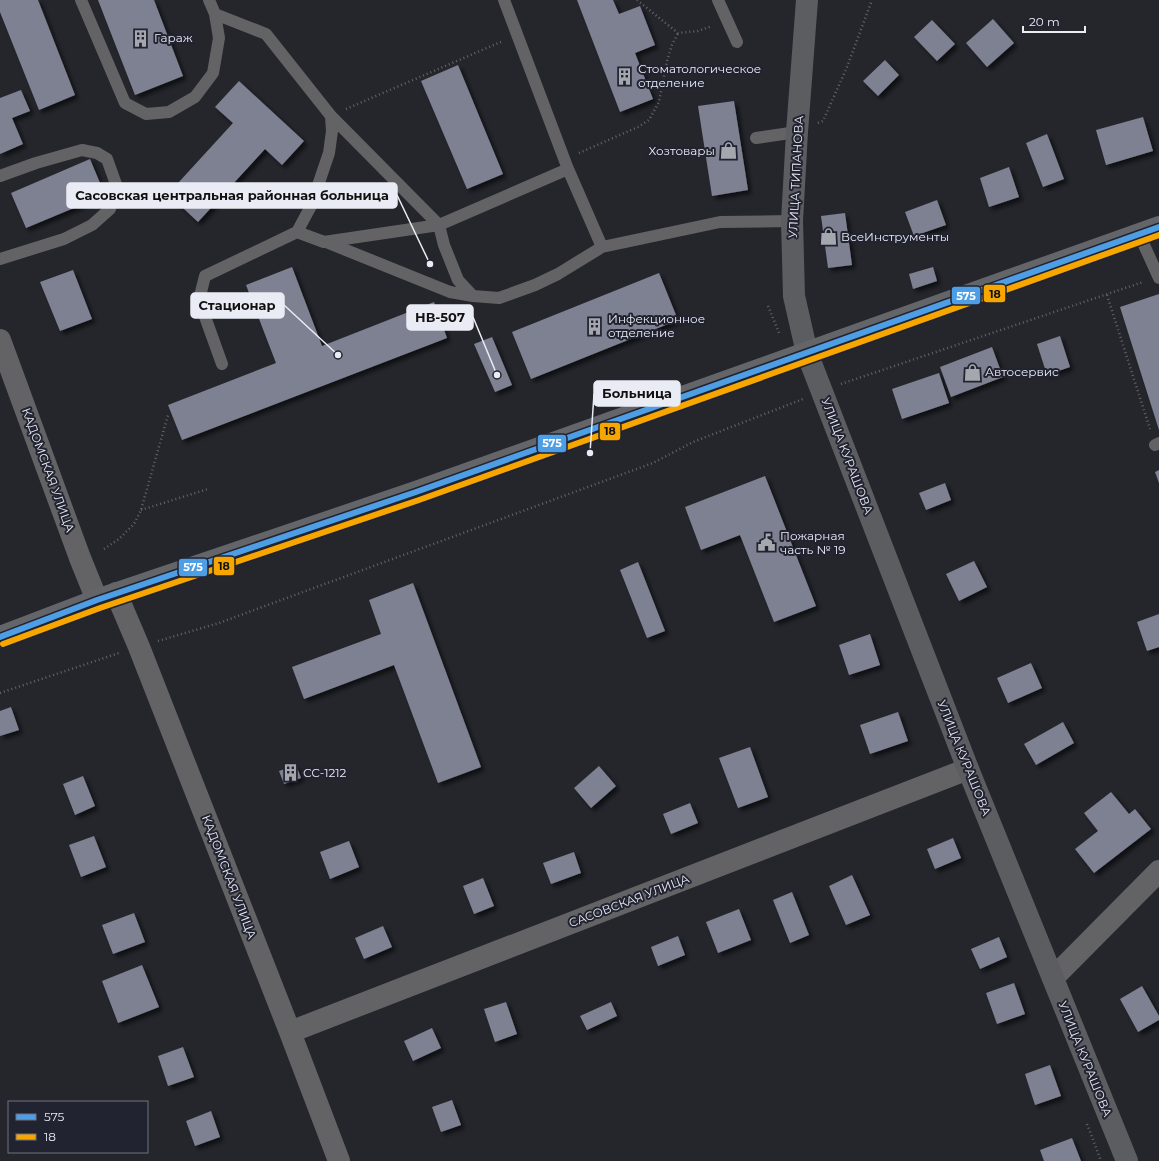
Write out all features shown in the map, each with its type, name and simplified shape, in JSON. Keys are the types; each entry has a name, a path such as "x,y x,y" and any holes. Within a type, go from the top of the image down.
{"main road":[{"path":"0,637 107,597 416,492 1149,230"}],"street":[{"name":"УЛИЦА ТИПАНОВА","path":"807,0 792,221 794,296 807,353"},
{"name":"КАДОМСКАЯ УЛИЦА","path":"0,340 80,558 139,647 339,1161"},
{"name":"УЛИЦА КУРАШОВА","path":"807,353 968,769 1127,1161"},
{"name":"САСОВСКАЯ УЛИЦА","path":"290,1032 968,769"},
{"path":"1053,978 1159,871"}],"lane":[{"path":"81,0 125,103 146,114 169,112 195,97 213,73 219,38 215,14 209,0"},
{"path":"504,0 566,165 602,247"},
{"path":"718,0 737,42"},
{"path":"215,14 266,34 331,116 439,225 444,245 458,280 473,296"},
{"path":"222,364 199,300 205,276 297,232 311,206 329,153 332,131 331,116"},
{"path":"756,138 797,132"},
{"path":"0,176 36,163 82,150 98,153 107,160 117,187 110,209 92,225 64,239 0,259"},
{"path":"324,242 439,225 566,165"},
{"path":"297,232 450,292 499,298 535,285 558,274 602,247 720,222 792,221"},
{"path":"1149,230 1159,278"}],"path":[{"path":"637,0 678,32 698,31"},
{"path":"797,132 823,121 847,67 872,0"},
{"path":"566,165 649,120 659,102 667,61 678,32"},
{"path":"331,116 517,36"},
{"path":"0,693 139,647 218,623 653,463 693,442 822,391 1159,278"},
{"path":"1107,295 1157,444"},
{"path":"104,549 119,539 134,524 141,510 168,415"},
{"path":"141,510 208,489"}],"building":[{"path":"0,0 38,0 75,95 39,110 0,12"},
{"name":"Гараж","path":"98,0 154,0 183,76 135,95"},
{"name":"Стоматологическое отделение","path":"577,0 613,0 619,14 640,6 655,45 635,53 653,99 620,112"},
{"path":"993,19 1014,43 987,67 966,43"},
{"path":"932,20 955,44 937,61 914,37"},
{"path":"885,60 899,75 878,96 863,81"},
{"path":"458,65 503,174 467,189 421,81"},
{"path":"239,81 304,141 282,165 265,149 198,222 168,194 233,123 215,107"},
{"path":"21,90 30,111 12,118 23,144 0,154 0,98"},
{"path":"734,101 748,190 712,196 698,106"},
{"path":"1143,117 1153,151 1106,165 1096,130"},
{"path":"1047,134 1064,179 1043,187 1026,143"},
{"path":"90,159 105,195 26,228 11,193"},
{"path":"1009,167 1019,197 989,207 980,178"},
{"path":"937,200 946,225 914,236 905,212"},
{"path":"845,213 852,265 828,268 821,216"},
{"path":"292,267 322,346 434,302 447,338 182,440 168,405 276,363 246,285"},
{"path":"933,267 937,281 913,289 909,274"},
{"path":"73,270 92,319 60,331 40,282"},
{"name":"Инфекционное отделение","path":"659,273 678,320 531,379 512,332"},
{"path":"1159,294 1159,430 1120,307"},
{"path":"1060,336 1070,367 1047,375 1037,344"},
{"path":"492,337 512,385 495,392 474,344"},
{"name":"Автосервис","path":"992,347 1003,377 951,397 940,367"},
{"path":"939,373 949,403 902,419 892,389"},
{"path":"1159,470 1159,483 1155,472"},
{"name":"Пожарная часть № 19","path":"765,476 816,606 774,622 740,535 701,550 685,507"},
{"path":"945,483 951,500 926,510 919,493"},
{"path":"974,561 987,587 959,601 946,574"},
{"path":"638,562 665,631 647,638 620,570"},
{"path":"413,583 481,767 438,783 394,665 304,699 292,667 381,634 369,600"},
{"path":"1159,614 1159,647 1147,651 1137,622"},
{"path":"870,634 880,665 849,675 839,645"},
{"path":"1031,663 1042,688 1008,703 997,678"},
{"path":"11,707 19,730 0,736 0,711"},
{"path":"898,712 908,741 870,754 860,725"},
{"path":"1063,722 1074,743 1036,765 1024,744"},
{"path":"750,747 768,797 738,808 719,758"},
{"name":"СС-1212","path":"296,765 301,778 284,784 279,771"},
{"path":"599,766 616,786 591,808 574,788"},
{"path":"83,776 95,806 75,815 63,784"},
{"path":"1111,792 1129,814 1135,809 1151,829 1094,873 1075,849 1098,831 1084,813"},
{"path":"690,803 698,823 671,834 663,814"},
{"path":"94,836 106,867 81,877 69,845"},
{"path":"953,838 961,858 935,869 927,849"},
{"path":"349,841 359,867 330,879 320,852"},
{"path":"574,852 581,873 551,884 543,863"},
{"path":"852,875 870,915 846,925 829,886"},
{"path":"483,878 494,906 474,914 463,886"},
{"path":"792,892 809,935 790,943 773,900"},
{"path":"739,909 751,940 718,953 706,922"},
{"path":"134,913 145,942 113,954 102,925"},
{"path":"383,926 392,947 364,959 355,938"},
{"path":"678,936 685,955 658,966 651,947"},
{"path":"999,937 1007,957 980,969 971,949"},
{"path":"142,965 159,1007 118,1023 102,981"},
{"path":"1014,983 1025,1014 997,1024 986,993"},
{"path":"1142,986 1159,1016 1159,1020 1138,1032 1120,999"},
{"path":"506,1002 517,1034 495,1042 484,1009"},
{"path":"611,1002 617,1016 587,1030 580,1016"},
{"path":"432,1028 441,1048 413,1061 404,1041"},
{"path":"183,1047 194,1077 168,1086 158,1056"},
{"path":"1050,1065 1061,1096 1035,1105 1025,1074"},
{"path":"452,1100 461,1125 441,1132 432,1107"},
{"path":"211,1111 220,1137 195,1146 186,1121"},
{"path":"1072,1138 1081,1161 1044,1161 1040,1150"}],"transit line":[{"name":"575","path":"0,637 97,600 416,492 1159,227"},
{"name":"18","path":"3,644 100,608 419,500 1159,235"}],"place":[{"name":"Гараж","path":"141,38"},
{"name":"Стоматологическое отделение","path":"625,76"},
{"name":"Хозтовары","path":"728,151"},
{"name":"ВсеИнструменты","path":"828,237"},
{"name":"Сасовская центральная районная больница","path":"430,264"},
{"name":"Инфекционное отделение","path":"595,326"},
{"name":"Стационар","path":"338,355"},
{"name":"Автосервис","path":"972,372"},
{"name":"НВ-507","path":"497,375"},
{"name":"Больница","path":"590,453"},
{"name":"Пожарная часть № 19","path":"767,543"},
{"name":"СС-1212","path":"290,773"}]}
